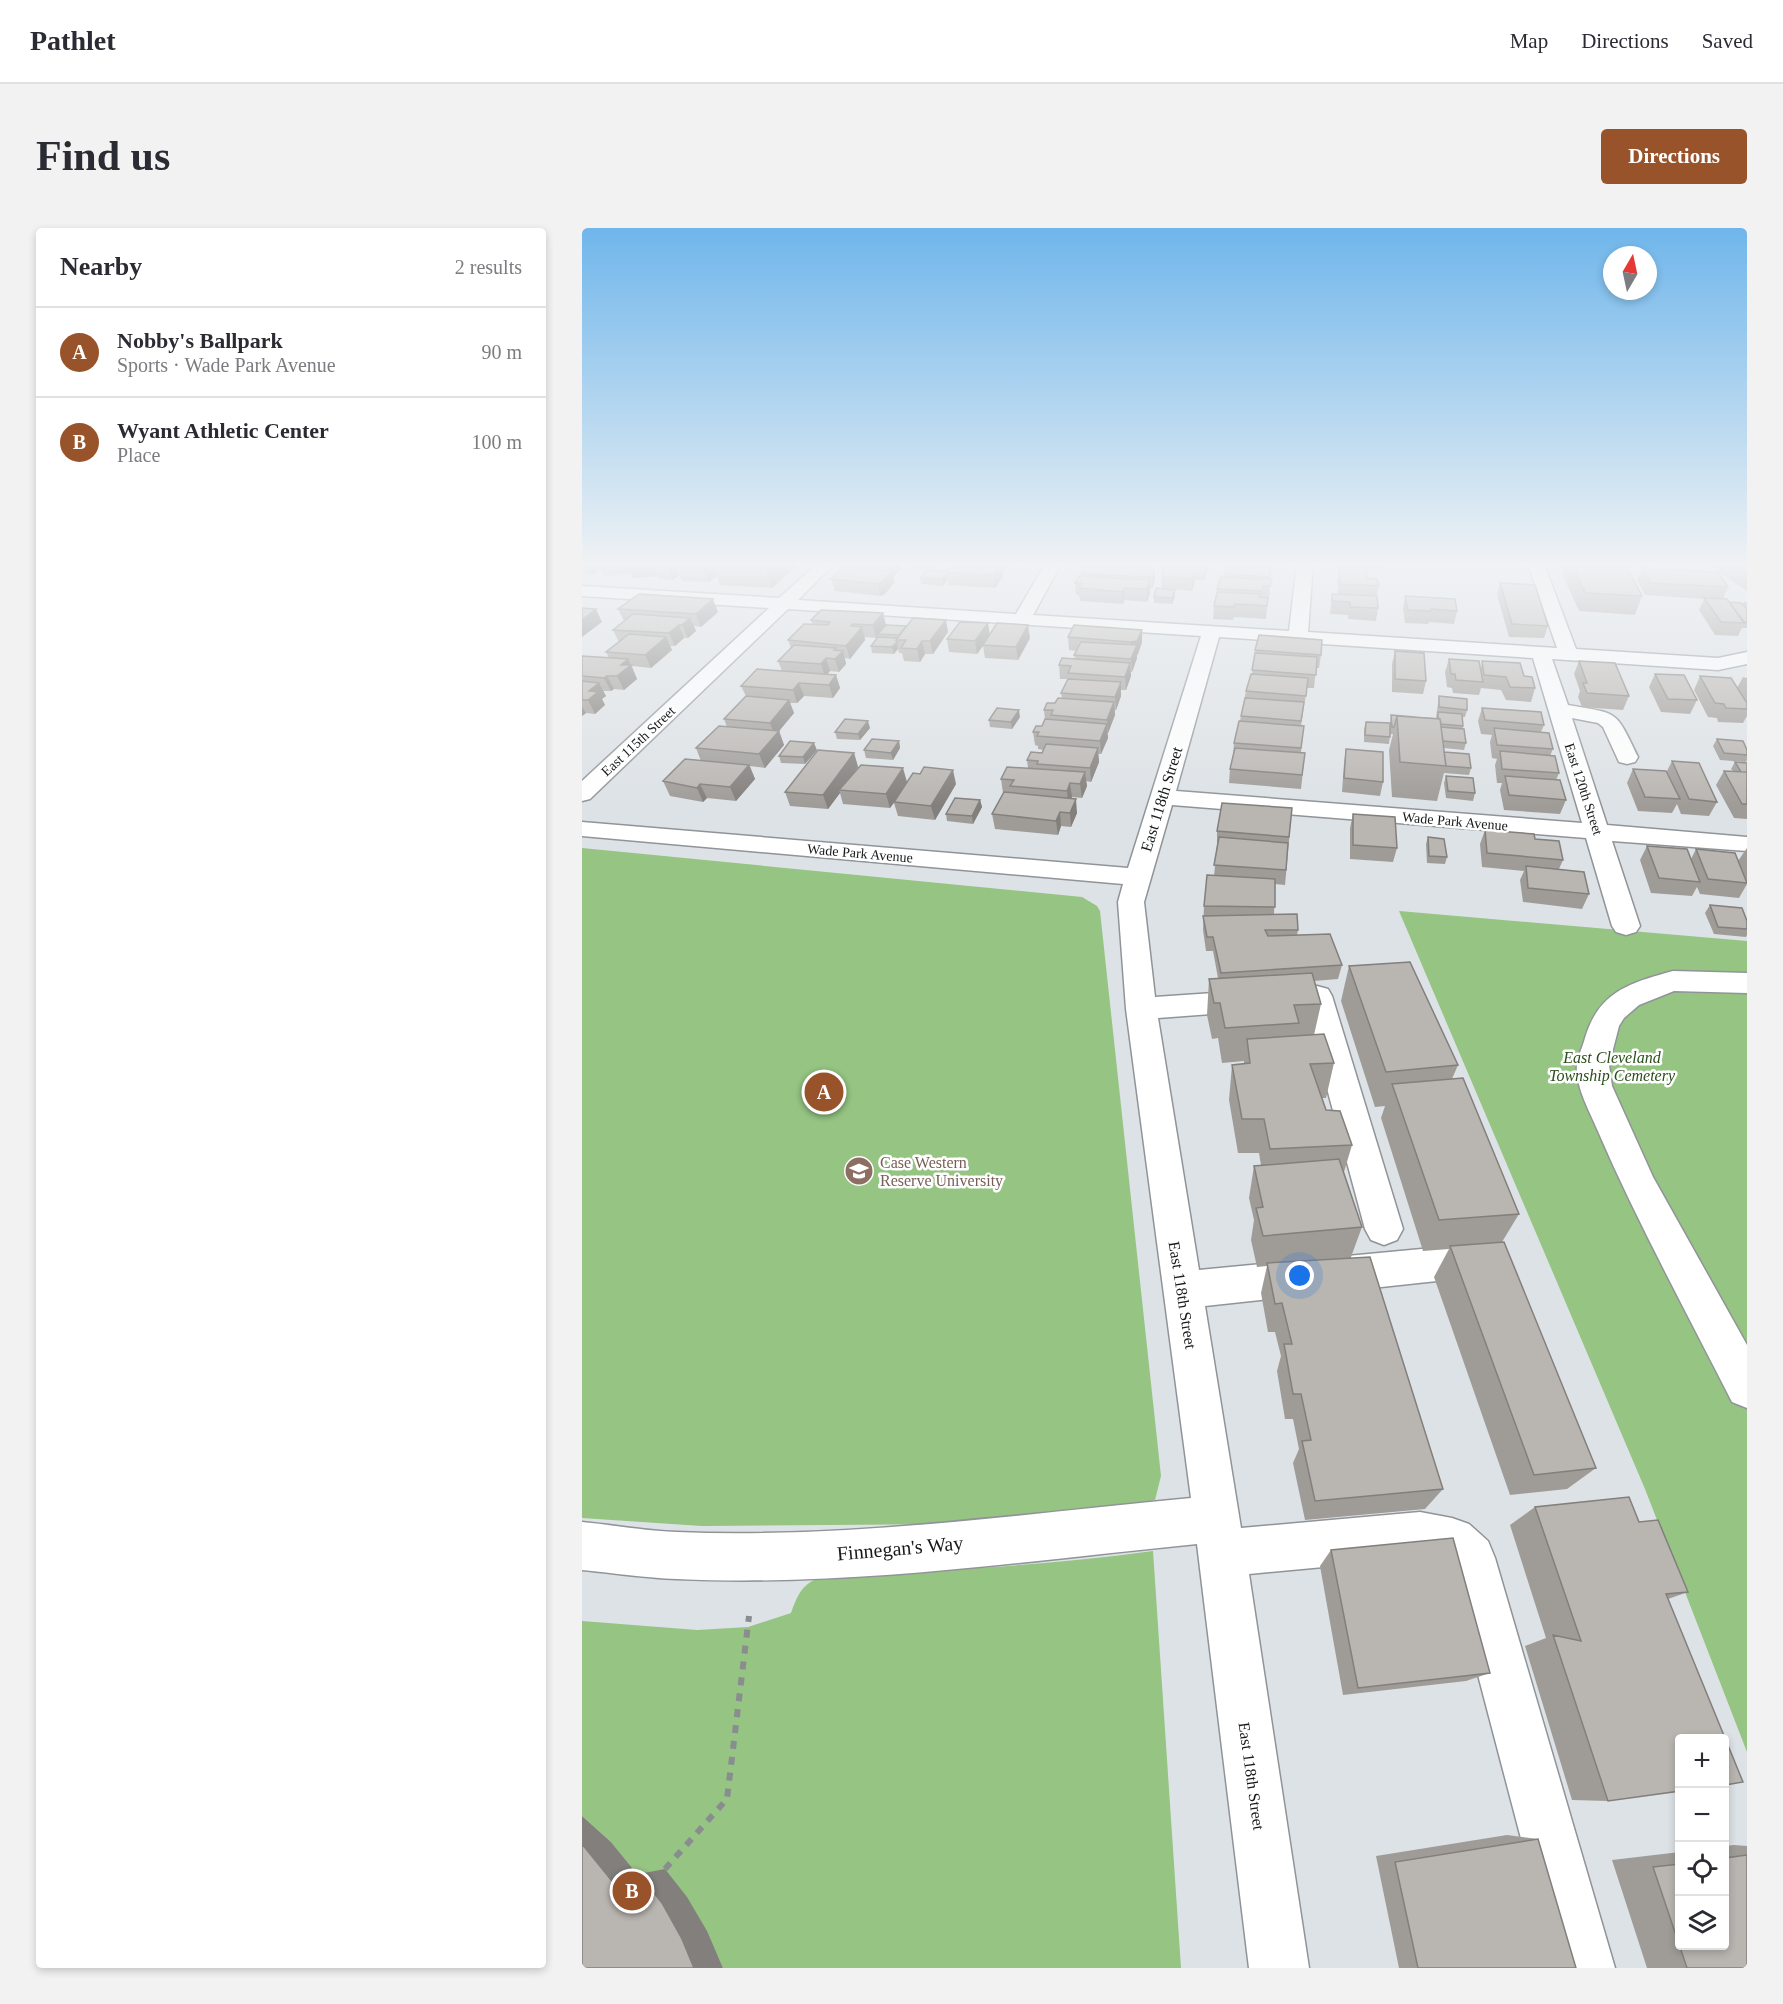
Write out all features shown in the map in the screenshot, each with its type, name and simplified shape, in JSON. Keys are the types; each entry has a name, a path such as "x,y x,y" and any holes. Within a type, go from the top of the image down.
{"street":[{"name":"East 115th Street","path":"582,794 740,645"},
{"name":"East 118th Street","path":"1208,645 1131,902 1141,1009 1219,1536 1279,1968"},
{"path":"1430,645 1718,664 1747,658"},
{"path":"1565,645 1569,655"},
{"name":"East 120th Street","path":"1541,653 1626,926"},
{"path":"1559,710 1605,718 1612,724 1627,757"},
{"name":"Wade Park Avenue","path":"1162,797 1747,844"},
{"name":"Wade Park Avenue","path":"582,829 1138,877"},
{"path":"1747,983 1672,981 1646,989 1628,998 1612,1011 1604,1026 1593,1065 1596,1086 1638,1183 1747,1387"},
{"path":"1141,1009 1317,996 1384,1229"},
{"path":"1182,1290 1464,1262 1491,1265 1505,1278 1510,1288"},
{"name":"Finnegan's Way","path":"582,1546 688,1556 807,1556 926,1547 1219,1536 1420,1535 1452,1540 1471,1558 1585,1968"}],"path":[{"path":"665,1869 727,1799 749,1616"}],"green space":[{"path":"582,848 1082,897 1097,906 1100,911 1161,1476 1155,1500 1130,1505 958,1524 702,1526 582,1518"},
{"name":"East Cleveland Township Cemetery","path":"1399,911 1747,941 1747,1752 1645,1489"},
{"path":"1153,1551 1181,1968 723,1968 697,1917 665,1870 647,1886 611,1842 582,1816 582,1621 697,1630 748,1627 791,1613 797,1597 805,1587 815,1580 832,1574 992,1567"}],"building":[{"path":"615,645 656,645 645,655 606,652"},
{"path":"794,645 836,648 834,650 843,651 835,659 826,658 821,664 778,661"},
{"path":"872,645 894,645 892,647"},
{"path":"903,645 919,645 917,649 901,648"},
{"path":"986,645 1017,645 1016,647"},
{"path":"1079,645 1137,645 1131,659 1074,655"},
{"path":"1256,645 1322,645 1321,655 1255,650"},
{"path":"1395,651 1424,653 1426,681 1395,679"},
{"path":"1255,653 1317,657 1316,675 1252,670"},
{"path":"582,656 628,659 621,665 631,665 617,676 604,678 582,676"},
{"path":"1062,658 1130,663 1125,677 1068,673 1071,666 1059,665"},
{"path":"1449,659 1479,661 1483,682 1456,680 1455,674 1451,674"},
{"path":"1482,661 1520,663 1524,676 1532,677 1535,688 1510,687 1506,677 1484,675"},
{"path":"1579,661 1615,663 1629,696 1587,693 1583,683 1587,683"},
{"path":"757,669 836,675 829,685 799,683 793,690 741,686"},
{"path":"1251,674 1308,678 1306,696 1246,691"},
{"path":"1655,674 1684,675 1697,700 1668,699"},
{"path":"1700,676 1731,678 1747,703 1747,709 1726,708 1724,704 1715,703"},
{"path":"1068,679 1121,682 1115,697 1061,693"},
{"path":"582,681 599,683 589,691 598,692 588,700 582,700"},
{"path":"746,696 789,700 770,723 724,719"},
{"path":"1439,696 1467,699 1467,710 1439,707"},
{"path":"1058,698 1114,702 1107,720 1051,715 1053,710 1044,710 1047,703 1055,703"},
{"path":"1245,698 1304,702 1301,721 1241,716"},
{"path":"997,708 1019,710 1011,722 989,720"},
{"path":"1482,708 1541,712 1544,725 1485,720"},
{"path":"1438,712 1462,714 1463,726 1441,724"},
{"path":"1391,715 1415,717 1397,716 1394,727 1392,727"},
{"path":"1397,716 1440,719 1446,766 1400,762"},
{"path":"845,719 868,721 858,734 835,732"},
{"path":"1045,719 1107,724 1100,741 1037,736 1039,732 1033,732 1036,726 1042,726"},
{"path":"1239,721 1304,726 1301,748 1234,743"},
{"path":"1366,722 1390,723 1390,737 1365,735"},
{"path":"719,726 779,731 759,754 696,748"},
{"path":"1441,727 1464,729 1466,743 1443,741"},
{"path":"1494,728 1549,733 1553,749 1497,745"},
{"path":"872,739 899,741 891,753 864,750"},
{"path":"1717,739 1743,741 1747,755 1724,753"},
{"path":"790,741 814,743 803,757 779,756"},
{"path":"1046,744 1098,748 1090,768 1037,764 1038,761 1027,760 1031,752 1042,753"},
{"path":"1235,748 1305,753 1302,775 1230,769"},
{"path":"1346,749 1383,752 1383,782 1344,778"},
{"path":"818,750 854,753 823,795 785,792"},
{"path":"1500,751 1555,756 1559,773 1502,769"},
{"path":"1444,752 1469,754 1471,768 1445,766"},
{"path":"685,759 749,765 730,787 700,784 697,788 663,781"},
{"path":"1672,761 1699,763 1717,802 1689,799"},
{"path":"1735,762 1747,763 1747,772 1741,772"},
{"path":"861,765 903,768 886,794 839,790"},
{"path":"924,767 953,770 931,806 894,802 913,773 920,774"},
{"path":"1007,767 1085,772 1080,784 1070,783 1067,791 1010,786 1014,780 1001,779"},
{"path":"1633,769 1666,771 1680,799 1645,797"},
{"path":"1724,771 1747,772 1747,804 1742,804"},
{"path":"1446,776 1473,778 1475,793 1448,791"},
{"path":"1505,776 1560,780 1566,800 1509,795"},
{"path":"1004,792 1076,799 1070,813 1060,812 1056,821 992,814"},
{"path":"955,798 980,800 972,816 946,814"},
{"path":"1222,803 1292,808 1289,837 1217,831"},
{"path":"1353,814 1395,817 1397,848 1353,845"},
{"path":"1485,830 1534,834 1535,839 1559,841 1563,860 1487,853"},
{"path":"1219,837 1288,843 1286,870 1214,865"},
{"path":"1428,837 1444,839 1447,857 1429,856"},
{"path":"1647,846 1687,849 1700,882 1659,878"},
{"path":"1696,849 1735,853 1747,883 1708,879"},
{"path":"1526,866 1584,872 1589,894 1528,888"},
{"path":"1207,875 1275,879 1275,907 1204,906"},
{"path":"1710,905 1742,908 1747,921 1747,929 1718,927"},
{"path":"1297,914 1298,930 1265,930 1268,936 1330,934 1342,965 1221,973 1213,937 1207,937 1203,916"},
{"path":"1410,962 1458,1065 1386,1072 1349,966"},
{"path":"1312,973 1321,1004 1294,1005 1299,1023 1225,1028 1220,1003 1214,1003 1209,979"},
{"path":"1324,1034 1334,1063 1310,1064 1326,1110 1340,1111 1352,1145 1270,1149 1264,1119 1242,1119 1232,1065 1250,1063 1247,1039"},
{"path":"1463,1078 1519,1214 1439,1220 1392,1084"},
{"path":"1339,1159 1362,1227 1263,1236 1256,1208 1263,1207 1254,1166"},
{"path":"1504,1242 1596,1468 1534,1475 1450,1246"},
{"path":"1370,1257 1443,1489 1315,1501 1302,1441 1311,1440 1301,1394 1293,1394 1284,1344 1292,1344 1282,1303 1275,1304 1267,1263"},
{"path":"1629,1497 1639,1522 1658,1520 1688,1592 1666,1594 1723,1734 1675,1734 1675,1792 1608,1801 1553,1635 1581,1641 1535,1507"},
{"path":"1453,1538 1490,1673 1358,1688 1331,1550"},
{"path":"1729,1748 1743,1782 1729,1784"},
{"path":"1538,1839 1576,1968 1418,1968 1395,1862"},
{"path":"582,1844 620,1891 639,1874 662,1903 682,1939 694,1968 582,1968"},
{"path":"1747,1855 1747,1968 1687,1968 1681,1950 1729,1950 1729,1857"},
{"path":"1675,1865 1675,1932 1653,1867"}],"place":[{"name":"Nobby's Ballpark","path":"824,1092"},
{"name":"Case Western Reserve University","path":"859,1171"},
{"name":"Wyant Athletic Center","path":"632,1891"}]}
